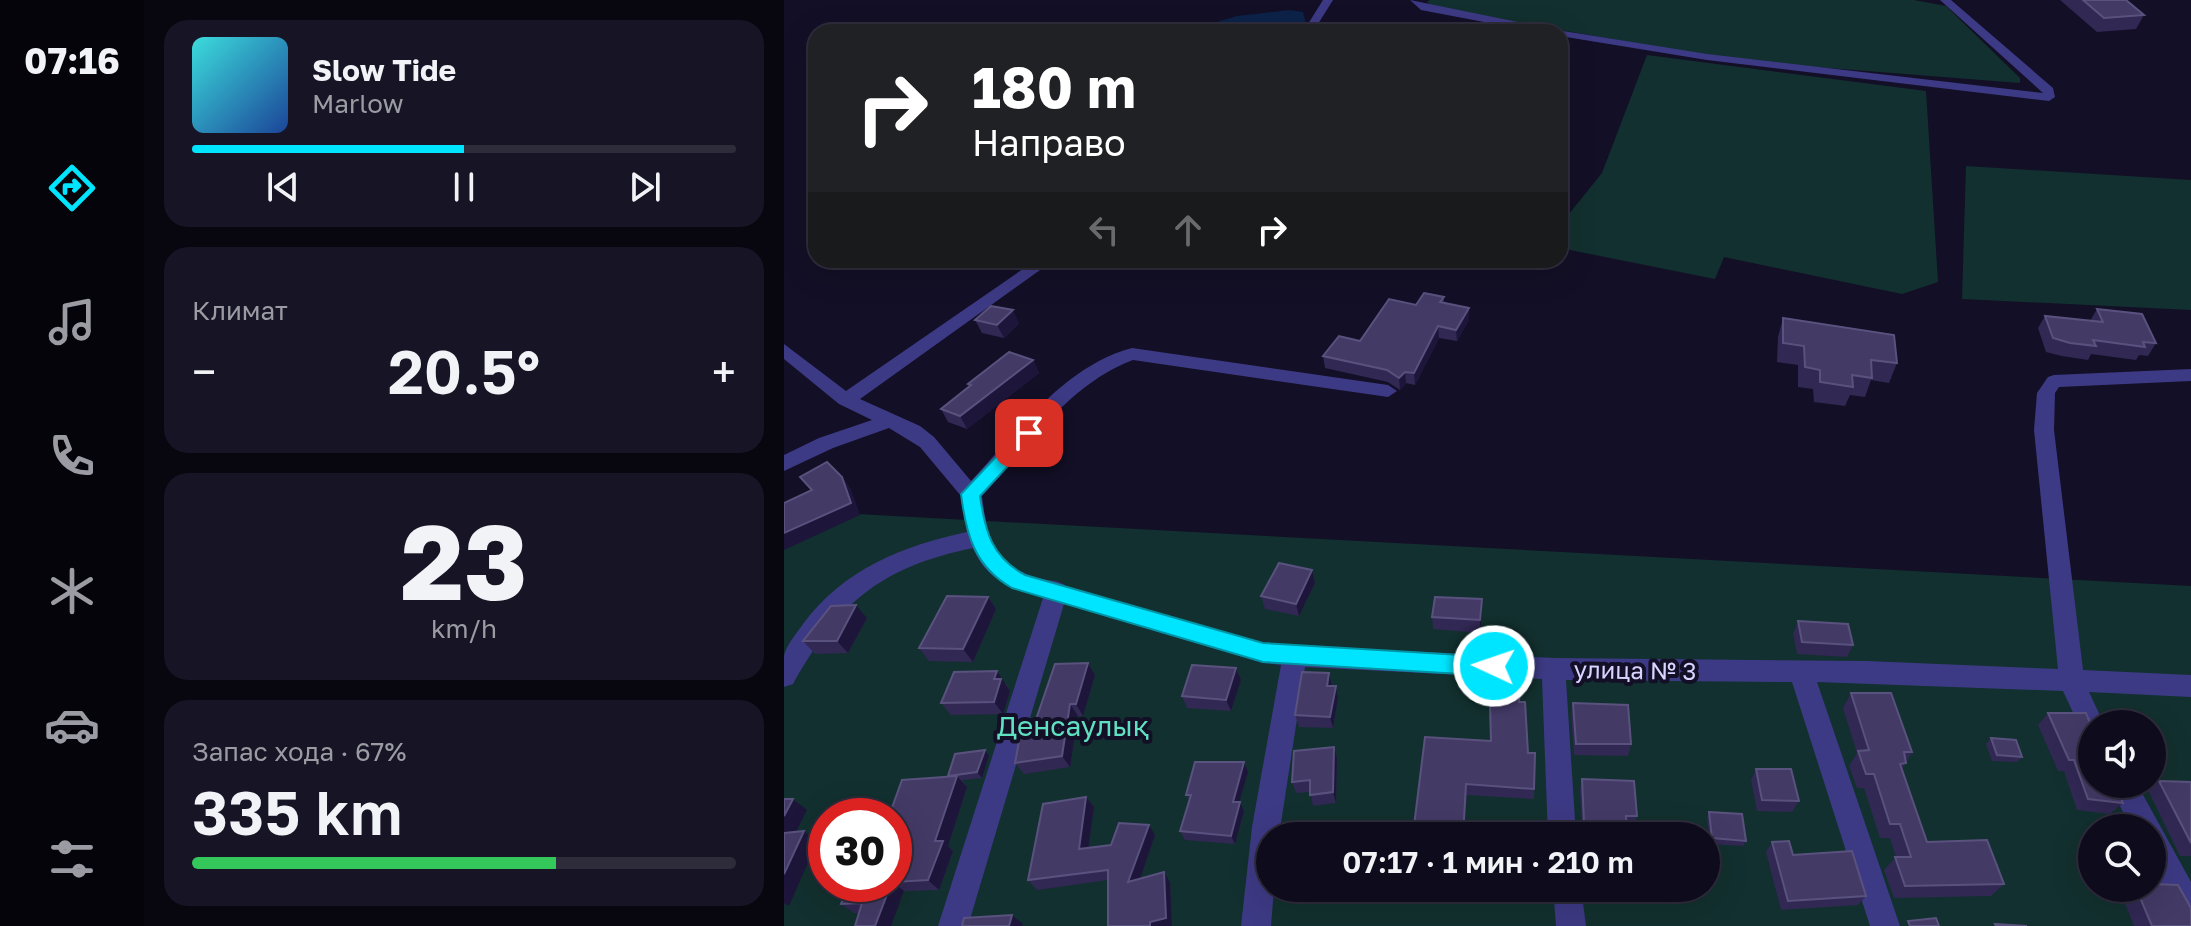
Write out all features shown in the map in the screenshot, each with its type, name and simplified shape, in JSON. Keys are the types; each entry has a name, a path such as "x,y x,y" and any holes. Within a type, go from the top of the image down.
{"street":[{"path":"1313,24 1328,0"},
{"path":"1415,0 1421,7 1511,24"},
{"path":"1568,34 1707,57 2049,97 2049,91 1946,0 1934,0"},
{"path":"846,400 1035,268"},
{"name":"улица № 3","path":"784,350 846,400 927,442 971,494 980,538 988,557 999,571 1020,582 1057,590 1263,653 1555,669 1802,674 1867,672 2191,686"},
{"path":"971,494 1061,400 1091,374 1120,357 1132,354 1388,391"},
{"path":"2085,710 2072,683 2044,430 2046,393 2054,381 2191,375"},
{"path":"784,464 826,443 889,421"},
{"path":"784,676 808,631 854,584 910,556 980,538"},
{"path":"953,926 1057,590"},
{"path":"1256,926 1266,827 1295,656"},
{"path":"1555,669 1561,822"},
{"path":"1802,674 1885,926"},
{"path":"2166,865 2191,911"},
{"path":"1568,902 1571,926"}],"green space":[{"path":"1914,0 1946,6 2020,78 2020,83 1790,65 1687,52 1568,31 1568,24 1525,24 1433,8 1427,2"},
{"path":"1647,55 1926,91 1938,282 1902,294 1724,257 1715,279 1568,250 1568,215 1602,173"},
{"path":"1966,166 2191,180 2191,310 1962,299"},
{"name":"Денсаулық","path":"784,510 2191,586 2191,926 784,926"}],"water":[{"path":"1290,10 1303,12 1306,24 1210,24 1237,16"}],"building":[{"path":"2083,0 2126,0 2144,15 2104,18"},
{"path":"1424,293 1444,297 1440,302 1469,308 1456,330 1438,326 1414,373 1405,372 1399,378 1387,370 1323,356 1339,336 1360,341 1389,299 1416,305"},
{"path":"991,306 1013,310 997,325 975,320"},
{"path":"2097,309 2142,314 2156,343 2143,342 2145,347 2093,340 2096,346 2053,338 2045,316 2103,322"},
{"path":"1783,318 1894,335 1897,363 1871,360 1872,378 1852,375 1853,387 1820,382 1820,370 1805,367 1804,346 1783,343"},
{"path":"1009,352 1033,360 960,416 941,409 971,385 968,384"},
{"path":"827,462 842,477 851,503 784,533 784,503 812,490 800,477"},
{"path":"1279,563 1312,570 1296,604 1261,596"},
{"path":"947,596 988,597 963,649 919,648"},
{"path":"1435,597 1482,599 1480,620 1432,617"},
{"path":"856,605 837,641 803,641 831,606"},
{"path":"1798,621 1848,624 1853,645 1802,642"},
{"path":"1088,663 1076,704 1070,704 1062,756 1015,763 1020,736 1031,734 1055,664"},
{"path":"1192,665 1236,668 1226,700 1182,696"},
{"path":"1489,670 1521,672 1519,702 1525,702 1528,753 1535,753 1534,789 1466,784 1464,822 1414,822 1425,737 1491,741"},
{"path":"997,671 994,679 1001,679 994,702 941,703 954,672"},
{"path":"1302,672 1329,673 1327,686 1336,686 1330,717 1295,715"},
{"path":"1851,693 1891,693 1912,752 1904,752 1906,763 1900,764 1927,842 1987,840 2004,884 1905,886 1895,857 1911,857 1900,824 1890,824 1874,774 1866,774 1858,751 1869,750"},
{"path":"1573,703 1628,705 1631,744 1576,744"},
{"path":"2048,713 2078,713 2078,771 2074,760 2069,760"},
{"path":"1991,738 2016,740 2022,757 1997,755"},
{"path":"1334,747 1333,792 1310,795 1310,780 1292,782 1294,751"},
{"path":"985,750 977,772 948,776 955,754"},
{"path":"1195,762 1244,762 1233,802 1240,802 1231,836 1180,831 1191,795 1186,795"},
{"path":"1756,769 1791,769 1799,801 1762,800"},
{"path":"957,776 935,841 943,841 928,880 912,881 912,798 896,798 902,780"},
{"path":"1582,779 1634,781 1637,816 1626,816 1626,822 1584,822"},
{"path":"2166,781 2191,782 2191,843 2166,795"},
{"path":"1086,797 1079,849 1111,845 1119,823 1149,825 1128,882 1164,872 1166,918 1150,922 1150,926 1108,926 1108,870 1028,880 1043,804"},
{"path":"2121,798 2123,803 2088,799"},
{"path":"784,799 793,799 784,816"},
{"path":"1709,812 1742,814 1746,841 1720,839 1720,822 1710,822"},
{"path":"804,831 784,874 784,833"},
{"path":"1789,841 1793,855 1852,851 1866,896 1788,901 1772,842"},
{"path":"2166,885 2178,885 2191,908 2191,926 2152,926 2142,902 2166,902"},
{"path":"842,902 884,902 875,926 855,926 862,903"},
{"path":"1012,915 1009,926 962,926 964,918"},
{"path":"1936,918 1939,926 1910,926 1908,921"}],"route":[{"path":"1029,433 971,494 975,526 988,557 999,571 1020,582 1057,590 1263,653 1494,666"}]}
